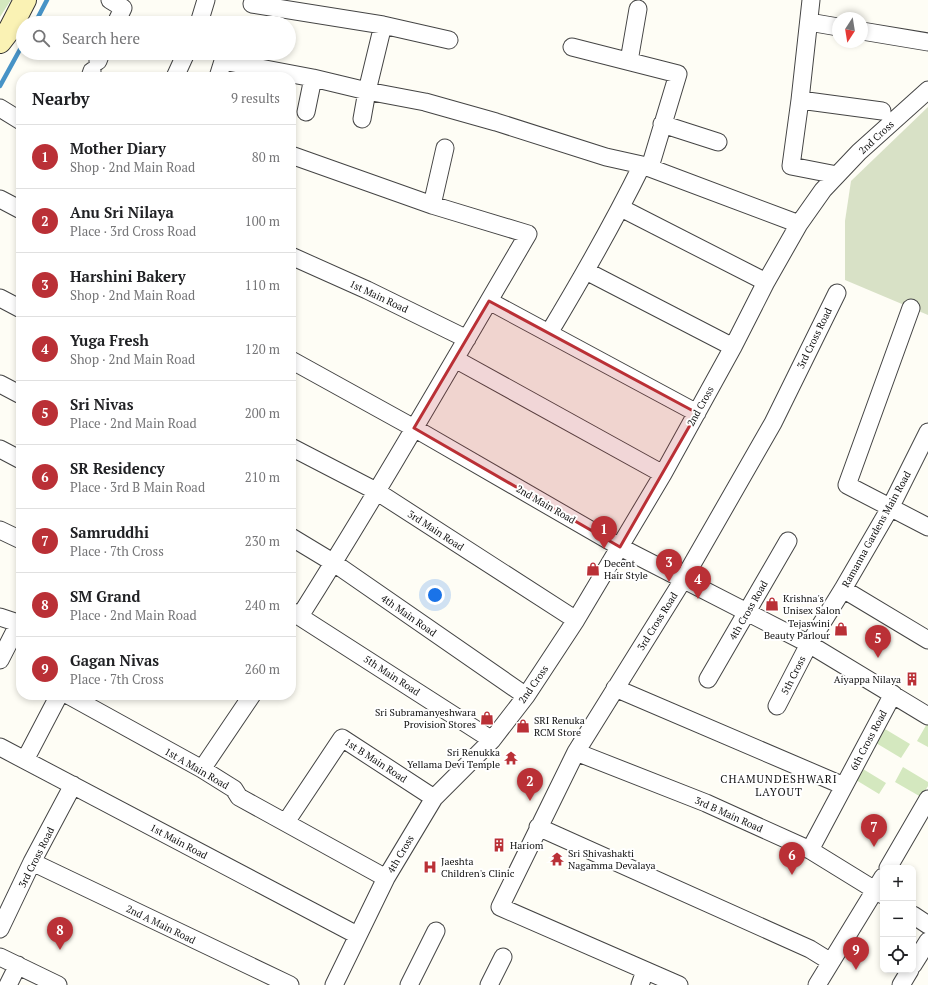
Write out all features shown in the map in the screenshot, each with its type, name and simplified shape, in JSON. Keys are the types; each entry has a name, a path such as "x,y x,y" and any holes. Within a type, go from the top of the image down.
{"main road":[{"path":"17,16 25,0"},
{"path":"0,42 10,29 16,17"}],"street":[{"path":"110,0 123,8 119,16"},
{"path":"201,16 206,0"},
{"path":"811,0 791,166 837,175"},
{"path":"252,4 383,25 449,40"},
{"path":"629,61 638,9"},
{"path":"809,22 832,26"},
{"path":"362,119 367,91 383,25"},
{"path":"868,32 928,42"},
{"path":"548,333 586,271 646,166 662,124 678,74 572,47"},
{"path":"177,72 183,60"},
{"path":"220,72 223,61 281,72"},
{"path":"296,75 367,91 425,102 496,122 606,157 646,166 799,224"},
{"path":"306,112 313,78"},
{"name":"2nd Cross","path":"492,740 526,696 576,620 620,547 697,413 766,282 799,224 823,190 859,152 928,90"},
{"path":"800,100 882,112"},
{"path":"0,108 16,117"},
{"path":"662,124 718,142"},
{"path":"432,205 445,148"},
{"path":"296,157 432,205 528,234 334,562 296,612"},
{"path":"0,199 16,207"},
{"path":"621,208 766,282"},
{"name":"1st Main Road","path":"296,258 367,290 467,338"},
{"path":"586,271 733,347"},
{"name":"3rd Cross Road","path":"642,978 500,907 576,752 683,580 773,423 837,293"},
{"path":"0,298 16,306"},
{"path":"489,301 697,413"},
{"path":"911,308 847,485 928,527"},
{"path":"455,359 663,474"},
{"name":"2nd Main Road","path":"296,363 414,428 620,547 809,644 928,716"},
{"path":"0,384 16,392"},
{"name":"Ramanna Gardens Main Road","path":"809,644 890,508 928,432"},
{"path":"0,449 16,457"},
{"name":"3rd Main Road","path":"296,450 376,491 576,620"},
{"path":"0,530 16,538"},
{"name":"4th Main Road","path":"296,540 334,562 526,696"},
{"name":"4th Cross Road","path":"708,679 788,541"},
{"path":"843,589 928,640"},
{"name":"5th Main Road","path":"296,614 492,740"},
{"path":"0,617 16,623"},
{"path":"0,660 16,631"},
{"name":"5th Cross","path":"777,706 809,644"},
{"path":"616,688 844,786"},
{"name":"6th Cross Road","path":"810,850 893,694"},
{"path":"25,760 57,700"},
{"name":"1st A Main Road","path":"77,700 202,769 234,789 239,797 386,878"},
{"path":"202,769 249,700"},
{"name":"1st B Main Road","path":"286,822 342,738 434,798"},
{"name":"4th Cross","path":"334,985 386,878 434,798 492,740"},
{"name":"1st Main Road","path":"0,747 357,935"},
{"name":"3rd B Main Road","path":"576,752 706,803 810,850 880,887"},
{"name":"3rd Cross Road","path":"0,929 32,862 74,785"},
{"path":"890,865 928,799"},
{"path":"538,827 810,949 831,962"},
{"name":"2nd A Main Road","path":"32,862 290,985"},
{"path":"817,985 880,887"},
{"path":"916,917 928,925"},
{"path":"409,985 436,931"},
{"path":"916,960 928,941"},
{"path":"0,957 58,985"},
{"path":"489,985 503,957"},
{"path":"8,985 18,965"},
{"path":"901,985 908,973"},
{"path":"642,978 679,985"}],"highlighted area":[{"path":"489,301 697,413 620,547 414,428"}],"green space":[{"path":"0,0 11,0 0,17"},
{"path":"928,107 928,315 845,280 845,221 851,181"},
{"path":"928,722 928,747 917,741"},
{"path":"885,729 910,744 901,758 876,743"},
{"path":"903,767 928,782 928,786 921,797 895,782"},
{"path":"863,769 886,783 879,794 856,780"}],"waterway":[{"path":"39,16 47,0"},
{"path":"0,86 16,57"}],"place":[{"name":"Mother Diary","path":"604,549"},
{"name":"Decent Hair Style","path":"593,569"},
{"name":"Harshini Bakery","path":"669,582"},
{"name":"Yuga Fresh","path":"698,599"},
{"name":"Krishna's Unisex Salon","path":"772,604"},
{"name":"Tejaswini Beauty Parlour","path":"841,629"},
{"name":"Sri Nivas","path":"878,658"},
{"name":"Aiyappa Nilaya","path":"912,679"},
{"name":"Sri Subramanyeshwara Provision Stores","path":"487,718"},
{"name":"SRI Renuka RCM Store","path":"523,726"},
{"name":"Sri Renukka Yellama Devi Temple","path":"511,758"},
{"name":"Anu Sri Nilaya","path":"530,801"},
{"name":"Hariom","path":"499,845"},
{"name":"Samruddhi","path":"874,847"},
{"name":"Sri Shivashakti Nagamma Devalaya","path":"557,859"},
{"name":"Jaeshta Children's Clinic","path":"430,867"},
{"name":"SR Residency","path":"792,875"},
{"name":"SM Grand","path":"60,950"},
{"name":"Gagan Nivas","path":"856,970"}],"district":[{"name":"CHAMUNDESHWARI LAYOUT","path":"779,785"}]}
